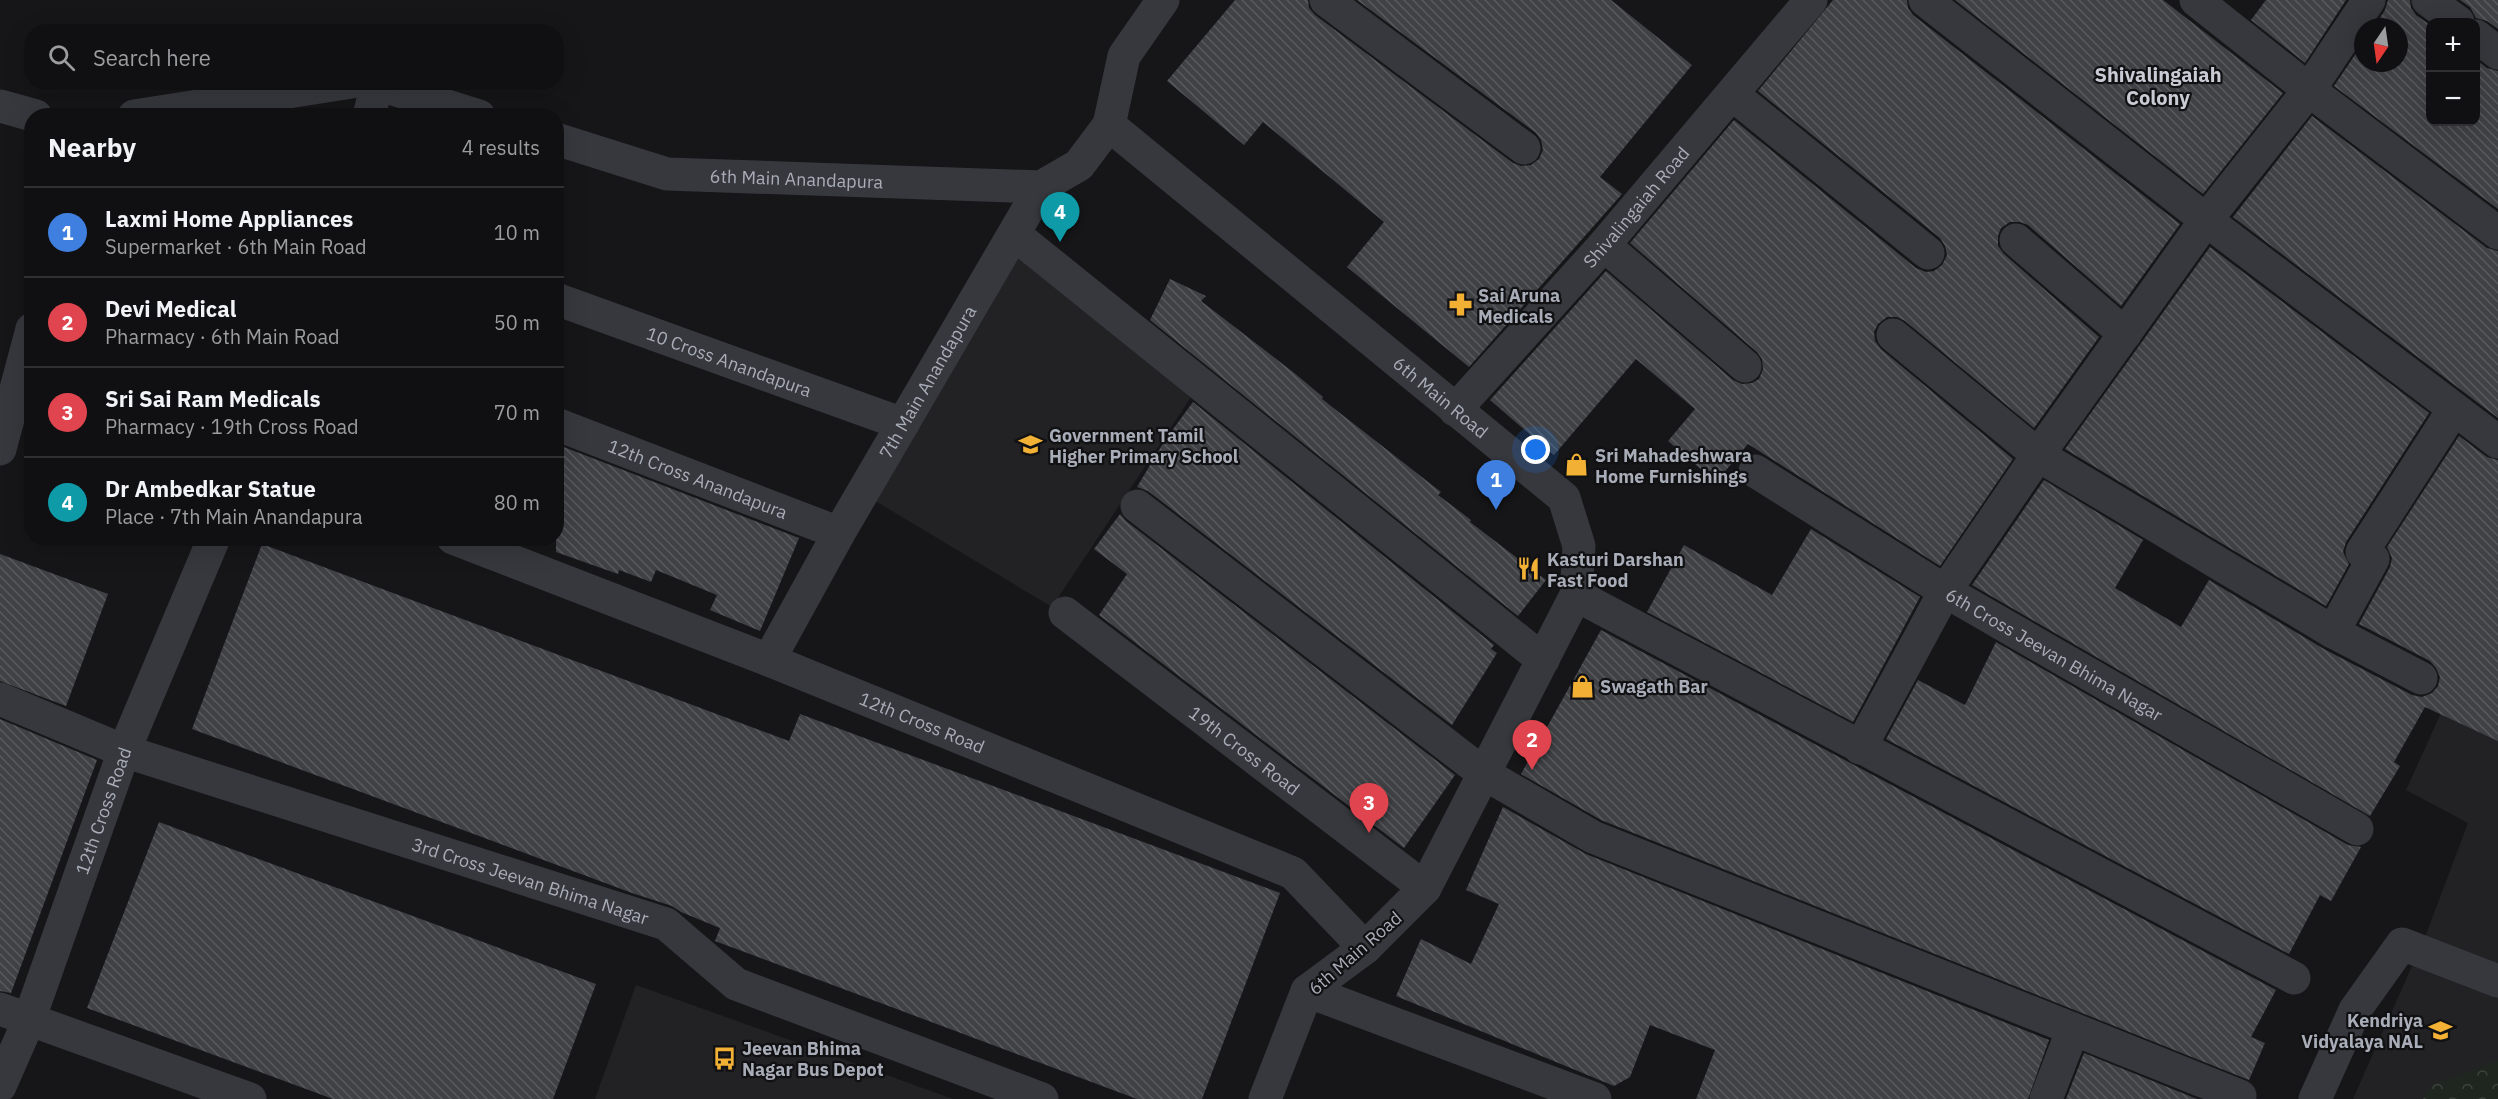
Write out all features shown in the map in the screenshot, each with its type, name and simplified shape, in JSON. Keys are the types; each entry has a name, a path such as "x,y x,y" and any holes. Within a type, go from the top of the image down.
{"street":[{"path":"1041,187 1079,165 1109,125 1124,56 1163,0"},
{"path":"1326,0 1524,148"},
{"name":"Shivalingaiah Road","path":"1455,410 1604,245 1811,0"},
{"path":"1925,0 2206,220 2498,442"},
{"path":"2196,0 2309,90 2498,233"},
{"path":"1860,748 1946,591 2038,455 2206,220 2309,90 2369,0"},
{"path":"2428,0 2453,18"},
{"path":"2480,39 2498,52"},
{"path":"224,108 247,106 328,90"},
{"path":"365,90 368,108"},
{"path":"388,90 451,108"},
{"path":"1732,94 1928,254"},
{"path":"0,106 24,113"},
{"name":"6th Main Road","path":"1109,125 1564,498 1579,546 1576,595 1425,888 1365,948 1307,991 1265,1099"},
{"name":"6th Main Anandapura","path":"564,142 667,174 1041,187"},
{"name":"7th Main Anandapura","path":"768,660 839,533 1041,187"},
{"path":"1014,234 1543,660"},
{"path":"2016,240 2125,334"},
{"path":"1604,245 1745,366"},
{"name":"10 Cross Anandapura","path":"564,302 903,424"},
{"path":"1893,335 2038,455 2333,632 2421,678"},
{"path":"0,449 24,359"},
{"path":"2333,632 2373,559 2362,552 2454,409"},
{"name":"12th Cross Anandapura","path":"564,426 839,533"},
{"name":"6th Cross Jeevan Bhima Nagar","path":"1755,471 1946,591 2357,829"},
{"path":"1137,506 1483,774 1593,837 2240,1096"},
{"name":"12th Cross Road","path":"0,1086 15,1015 211,546"},
{"name":"12th Cross Road","path":"474,546 768,660 1293,873 1365,948"},
{"path":"1576,595 2294,978"},
{"name":"19th Cross Road","path":"1065,613 1425,888"},
{"name":"3rd Cross Jeevan Bhima Nagar","path":"0,699 124,751 666,924 736,984 1042,1099"},
{"path":"2315,1099 2355,1010 2402,944 2498,981"},
{"path":"1307,991 1595,1099"},
{"path":"15,1015 250,1099"},
{"path":"2046,1099 2073,1029"}],"shaded area":[{"name":"Government Tamil Higher Primary School","path":"1014,251 1195,391 1052,607 872,499"},
{"path":"2498,588 2498,1099 2353,1099 2427,932 2468,823 2406,790"},
{"name":"Jeevan Bhima Nagar Bus Depot","path":"636,985 723,1016 953,1099 595,1099"}],"green space":[{"path":"2498,1060 2498,1099 2423,1099 2430,1086"}],"building":[{"path":"1235,0 1308,0 1309,8 1315,15 1513,163 1521,166 1531,165 1539,159 1543,150 1541,140 1536,133 1357,0 1611,0 1692,65 1600,177 1622,194 1469,367 1347,267 1384,222 1263,122 1244,145 1167,81"},
{"path":"1833,0 1907,0 1908,8 1913,15 2180,224 2121,306 2028,225 2010,222 2001,228 1998,246 2004,254 2099,337 2034,428 1905,321 1897,317 1887,317 1878,324 1874,332 1875,341 1881,349 2013,459 1940,566 1748,444 1716,482 1668,441 1695,409 1636,359 1554,455 1490,400 1606,271 1733,380 1742,384 1752,383 1759,379 1763,369 1762,359 1757,352 1630,243 1734,120 1916,268 1926,272 1934,271 1942,265 1947,255 1940,238 1758,91"},
{"path":"1955,0 2163,0 2283,93 2203,194"},
{"path":"2266,0 2346,0 2305,63 2251,20"},
{"path":"2388,0 2410,0 2411,8 2416,15 2426,22 2426,126 2480,126 2480,63 2487,68 2498,71 2498,209 2334,86 2354,56 2354,72 2408,72 2408,18 2380,18"},
{"path":"2460,0 2498,0 2498,29 2487,21 2476,18 2470,7"},
{"path":"2312,116 2487,248 2498,251 2498,418 2233,217"},
{"path":"2210,247 2429,413 2346,542 2343,552 2349,564 2326,606 2065,449"},
{"path":"1170,279 1206,296 1201,301 1441,492 1438,495 1471,520 1470,522 1546,580 1518,616 1150,320"},
{"path":"1193,402 1494,645 1491,649 1497,653 1452,725 1148,491 1137,487 1165,440"},
{"path":"2459,436 2487,457 2498,460 2498,741 2425,707 2394,762 2400,766 2370,816 1972,585 2044,480 2143,540 2115,588 2181,627 2209,580 2324,649 2412,695 2422,697 2432,693 2438,686 2440,677 2430,661 2359,624 2390,567 2392,558 2387,547"},
{"path":"564,447 799,538 760,631 710,610 717,595 656,570 651,582 619,570 618,574 556,552 556,546 564,546"},
{"path":"1120,514 1126,521 1455,775 1404,848 1099,615 1127,574 1094,549"},
{"path":"1811,529 1920,597 1853,722 1647,612 1684,545 1772,595"},
{"path":"261,546 267,546 789,741 800,714 1280,893 1202,1099 1137,1099 715,941 720,928 672,906 192,729"},
{"path":"0,554 108,594 66,706 0,681"},
{"path":"1601,630 2276,990 2251,1037 2265,1043 2249,1080 1601,820 1521,774"},
{"path":"1996,642 2348,845 2361,847 2331,901 2320,895 2289,954 1886,739 1918,680 1965,705"},
{"path":"0,719 97,760 11,993 0,991"},
{"path":"1503,807 1586,854 2049,1040 2028,1099 1696,1099 1715,1050 1650,1025 1630,1077 1614,1086 1396,996 1421,939 1471,964 1499,904 1466,890"},
{"path":"159,822 596,984 553,1099 333,1099 87,1008"},
{"path":"2084,1053 2197,1099 2066,1099"}],"place":[{"name":"Dr Ambedkar Statue","path":"1060,242"},
{"name":"Sai Aruna Medicals","path":"1460,305"},
{"name":"Government Tamil Higher Primary School","path":"1031,445"},
{"name":"Sri Mahadeshwara Home Furnishings","path":"1577,465"},
{"name":"Laxmi Home Appliances","path":"1496,510"},
{"name":"Kasturi Darshan Fast Food","path":"1529,569"},
{"name":"Swagath Bar","path":"1582,686"},
{"name":"Devi Medical","path":"1532,770"},
{"name":"Sri Sai Ram Medicals","path":"1369,833"},
{"name":"Kendriya Vidyalaya NAL","path":"2441,1030"},
{"name":"Jeevan Bhima Nagar Bus Depot","path":"724,1058"}],"district":[{"name":"Shivalingaiah Colony","path":"2158,86"}]}
